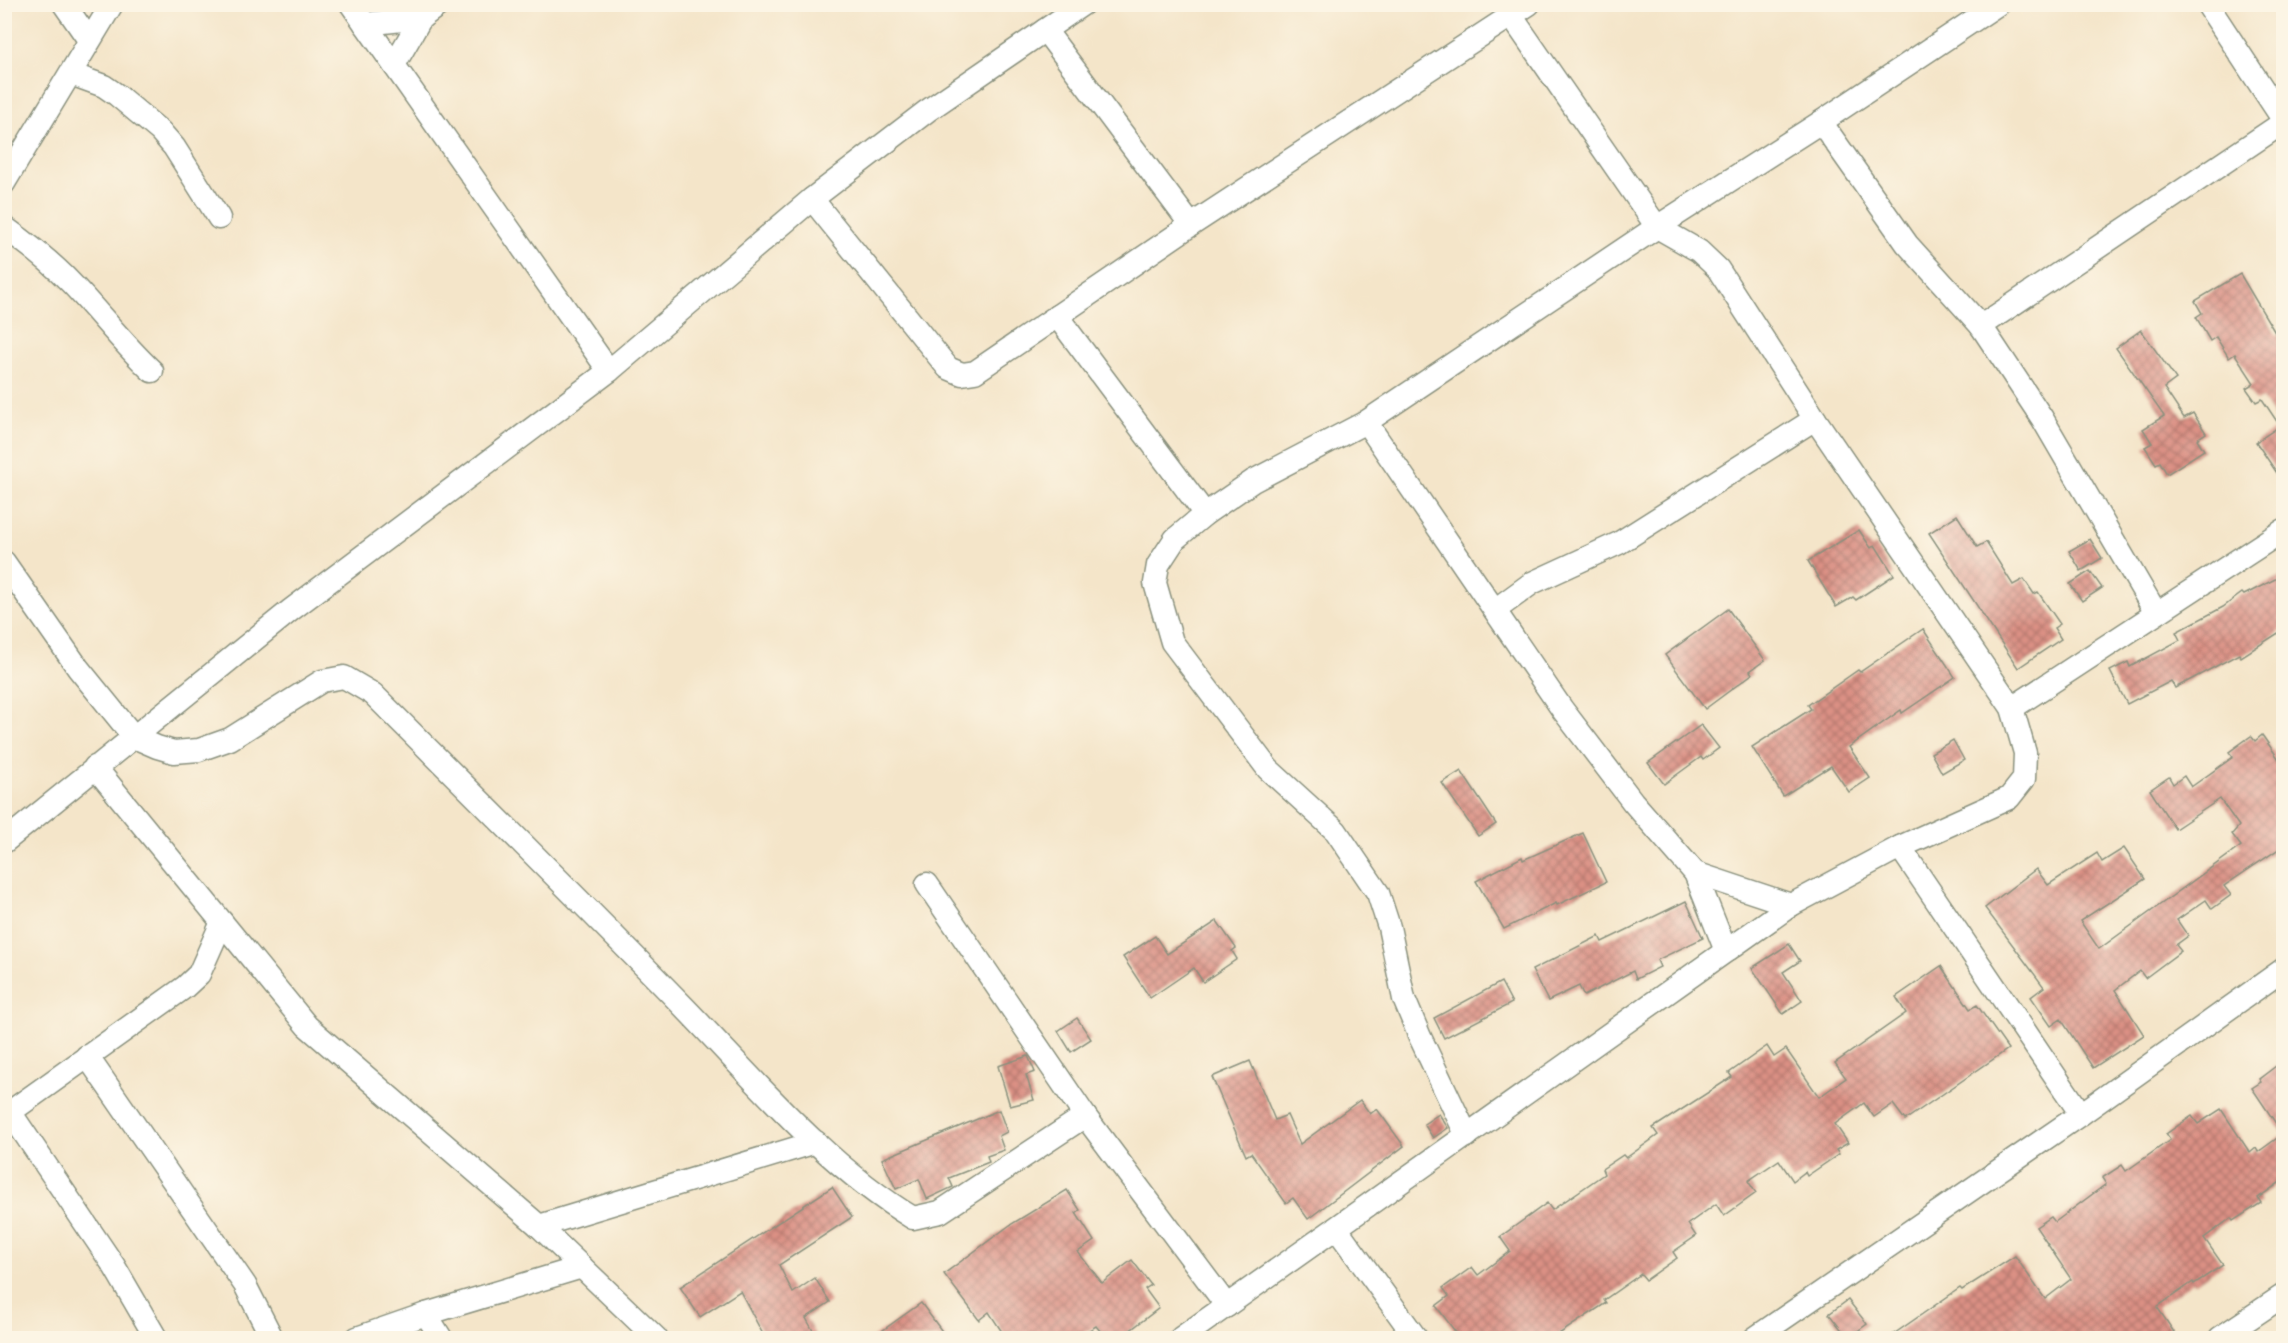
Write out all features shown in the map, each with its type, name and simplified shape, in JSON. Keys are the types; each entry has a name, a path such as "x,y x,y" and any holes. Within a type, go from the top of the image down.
{"street":[{"path":"64,4 89,40"},
{"path":"4,183 112,4"},
{"path":"351,4 609,371"},
{"path":"394,65 421,18 440,4"},
{"path":"4,842 291,610 609,371 812,199 927,111 1083,4"},
{"path":"1467,1136 1404,999 1389,927 1378,893 1336,831 1268,769 1172,642 1155,583 1158,566 1175,539 1205,514 1254,481 1366,422 1657,227 1821,122 1998,4"},
{"path":"1981,326 2283,122 2207,4"},
{"path":"812,199 948,368 962,374 975,372 1191,225 1521,11 1657,227 1699,251 1718,269 1815,419 2012,708 2025,753 2024,779 2009,798 1900,847 1791,905 1181,1338"},
{"path":"365,24 421,18"},
{"path":"1045,30 1191,225"},
{"path":"71,74 104,86 160,131 174,147 219,218"},
{"path":"1821,122 1907,244 1981,326 2042,418 2156,613"},
{"path":"4,227 32,248 71,283 130,351 152,371"},
{"path":"1057,316 1205,514"},
{"path":"1495,610 1532,583 1619,543 1815,419"},
{"path":"1366,422 1562,709 1621,787 1695,873 1726,951"},
{"path":"2012,708 2283,530"},
{"path":"4,562 78,668 134,737 174,752 199,750 230,739 322,681 344,677 373,694 551,870 816,1143 891,1204 913,1218 940,1212 1085,1116"},
{"path":"95,768 307,1026 539,1226 656,1338"},
{"path":"1900,847 2081,1114"},
{"path":"1695,873 1791,905"},
{"path":"927,884 1085,1116 1227,1306"},
{"path":"156,1338 114,1266 10,1112 185,987 199,974 222,922"},
{"path":"1755,1338 2081,1114 2283,969"},
{"path":"87,1056 245,1285 272,1338"},
{"path":"539,1226 816,1143"},
{"path":"1337,1229 1416,1338"},
{"path":"357,1338 426,1314 582,1267"},
{"path":"2220,1338 2283,1295"},
{"path":"426,1314 441,1338"}],"building":[{"path":"2240,274 2277,336 2283,332 2283,482 2256,442 2280,426 2262,399 2256,402 2246,388 2254,383 2235,354 2229,358 2216,337 2210,341 2196,317 2202,313 2195,301"},
{"path":"2141,330 2176,379 2164,388 2184,418 2193,413 2206,433 2197,439 2204,450 2167,474 2160,462 2156,464 2145,447 2152,443 2143,429 2164,416 2116,348"},
{"path":"1957,515 1977,547 1986,542 2013,585 2024,579 2034,594 2038,592 2060,624 2054,628 2061,639 2018,668 1929,533"},
{"path":"1859,530 1871,548 1875,545 1894,575 1856,600 1853,597 1836,607 1808,561"},
{"path":"2090,539 2102,558 2081,571 2069,551"},
{"path":"2090,571 2102,588 2082,601 2070,584"},
{"path":"2283,575 2283,630 2241,657 2239,654 2175,688 2171,681 2127,704 2110,671 2128,662 2130,667 2180,640 2176,632 2223,607 2242,593 2244,595"},
{"path":"1728,609 1765,660 1750,671 1752,674 1705,709 1665,655"},
{"path":"1923,629 1955,677 1902,713 1901,710 1849,747 1870,778 1849,792 1831,766 1783,796 1752,747 1811,709 1808,705 1858,670 1860,672"},
{"path":"1701,725 1719,748 1703,760 1701,757 1664,784 1648,763"},
{"path":"2262,735 2283,765 2283,846 2224,886 2231,895 2212,909 2206,900 2177,920 2188,936 2176,945 2181,951 2145,978 2140,971 2115,990 2144,1035 2093,1068 2061,1019 2051,1026 2031,997 2044,987 1985,908 2036,869 2048,885 2097,853 2102,862 2124,848 2145,879 2080,921 2099,949 2241,846 2232,834 2239,826 2220,799 2175,829 2150,790 2169,777 2173,784 2184,776 2191,787 2233,757 2229,752 2251,736 2255,741"},
{"path":"1953,740 1964,760 1942,773 1931,753"},
{"path":"1461,771 1496,824 1478,836 1442,783"},
{"path":"1583,833 1606,882 1557,905 1556,903 1504,929 1476,881 1522,857 1523,860"},
{"path":"1686,901 1703,938 1657,960 1660,967 1636,979 1633,971 1584,996 1579,986 1548,1001 1532,970 1599,936 1602,942"},
{"path":"1217,921 1236,948 1232,951 1237,959 1203,982 1194,968 1150,998 1123,957 1155,936 1167,954"},
{"path":"1789,944 1800,961 1783,972 1802,1001 1783,1014 1752,968"},
{"path":"1941,966 1970,1009 1977,1005 2008,1049 1905,1120 1893,1104 1874,1117 1864,1103 1835,1124 1848,1143 1836,1150 1839,1154 1807,1176 1805,1172 1793,1181 1779,1160 1748,1181 1756,1193 1724,1216 1716,1204 1688,1224 1696,1236 1673,1252 1677,1258 1646,1280 1641,1274 1604,1300 1606,1303 1553,1338 1460,1338 1436,1306 1449,1296 1443,1288 1472,1267 1478,1275 1510,1251 1500,1237 1547,1203 1552,1210 1604,1174 1602,1169 1623,1155 1626,1158 1658,1135 1653,1128 1732,1077 1729,1073 1767,1046 1774,1057 1786,1049 1819,1097 1846,1078 1835,1063 1906,1013 1896,997"},
{"path":"1501,982 1512,1003 1444,1038 1434,1018"},
{"path":"1077,1018 1091,1039 1071,1052 1058,1031"},
{"path":"1028,1056 1035,1072 1026,1075 1034,1100 1010,1106 998,1066"},
{"path":"1250,1061 1275,1120 1287,1115 1300,1144 1360,1100 1370,1114 1377,1109 1404,1146 1308,1219 1293,1198 1286,1203 1251,1153 1246,1156 1212,1077"},
{"path":"2276,1066 2283,1077 2283,1134 2252,1088 2261,1082 2259,1079"},
{"path":"2221,1109 2250,1153 2256,1148 2258,1152 2283,1134 2283,1180 2258,1198 2261,1203 2233,1221 2231,1218 2204,1238 2223,1265 2157,1307 2174,1332 2166,1338 1888,1338 1960,1288 1962,1290 2015,1256 2045,1299 2071,1279 2036,1227 2051,1217 2055,1222 2106,1184 2102,1178 2122,1165 2126,1171 2170,1140 2166,1134 2192,1116 2198,1124"},
{"path":"999,1110 1007,1132 999,1136 1004,1150 987,1156 989,1162 949,1178 953,1187 927,1199 919,1179 896,1189 882,1159"},
{"path":"1439,1114 1448,1128 1433,1138 1424,1124"},
{"path":"832,1187 852,1217 779,1265 793,1293 815,1278 830,1302 806,1318 817,1338 765,1338 740,1291 700,1317 680,1287"},
{"path":"1067,1190 1080,1210 1076,1213 1094,1241 1078,1252 1102,1283 1132,1260 1151,1285 1145,1289 1159,1308 1120,1338 1106,1338 1096,1326 1076,1338 1006,1338 989,1312 979,1320 944,1274 1010,1225"},
{"path":"1848,1300 1867,1324 1848,1338 1829,1314"},
{"path":"921,1303 947,1338 872,1338"}]}
